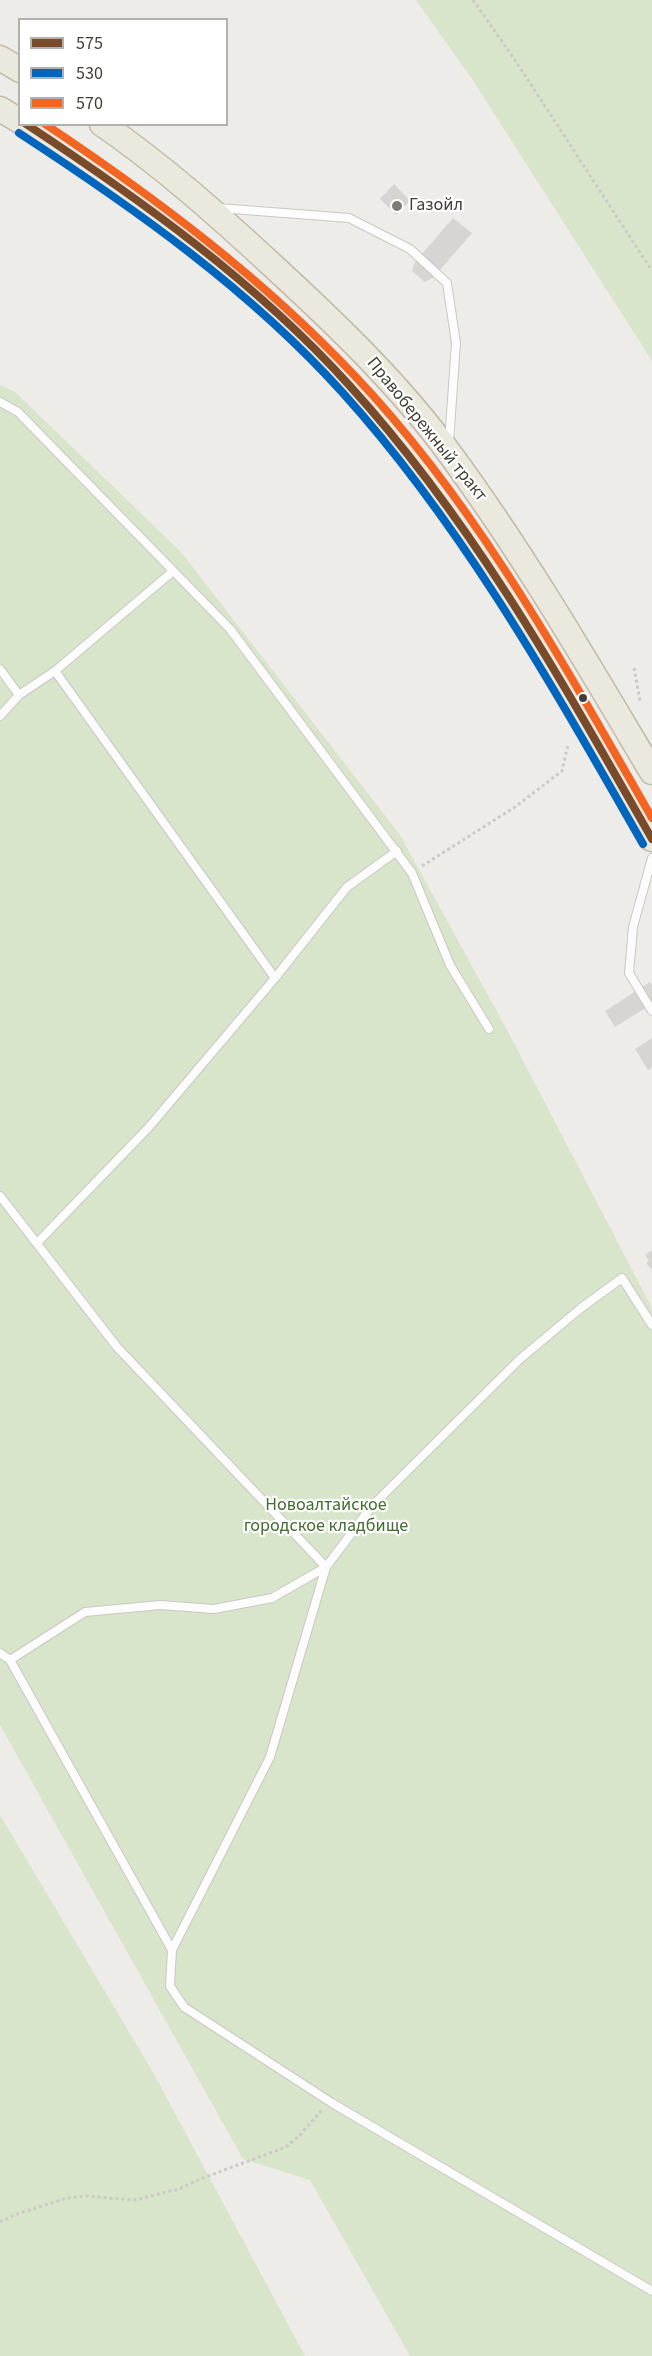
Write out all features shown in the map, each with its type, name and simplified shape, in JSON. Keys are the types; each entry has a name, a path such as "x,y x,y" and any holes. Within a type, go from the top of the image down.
{"highway":[{"path":"0,60 18,69"},
{"name":"Правобережный тракт","path":"27,126 94,169 234,276 300,335 387,427 443,500 506,591 652,839"},
{"name":"Правобережный тракт","path":"105,126 208,207 325,314 364,353 449,452 522,556 652,772"}],"lane":[{"path":"208,207 349,219 410,249 447,283 456,344 449,452"},
{"path":"0,402 18,412 230,629 412,873 450,965 489,1029"},
{"path":"0,716 19,695 55,671 172,572"},
{"path":"0,669 19,695"},
{"path":"55,671 275,978"},
{"path":"38,1243 149,1127 275,978 347,887 397,851"},
{"path":"652,858 633,927 629,973 652,1011"},
{"path":"0,1196 117,1347 326,1567"},
{"path":"652,1325 622,1278 581,1308 520,1359 372,1506 326,1567 270,1757 172,1950 170,1986 184,2007 332,2103 652,2291"},
{"path":"10,1660 85,1612 160,1605 214,1609 272,1598 326,1567"},
{"path":"0,1653 10,1660 172,1950"}],"path":[{"path":"474,0 652,271"},
{"path":"634,668 640,702"},
{"path":"412,873 515,807 562,771 568,745"},
{"path":"0,2222 14,2215 67,2198 85,2196 135,2200 179,2189 286,2146 299,2136 315,2116 332,2103"}],"green space":[{"path":"416,0 652,0 652,361 474,82"},
{"name":"Новоалтайское городское кладбище","path":"0,385 15,392 181,552 400,835 506,1028 652,1308 652,2356 410,2356 310,2180 243,2159 0,1725"},
{"path":"0,1815 154,2074 305,2356 0,2356"}],"building":[{"path":"394,184 410,201 396,215 380,199"},
{"path":"453,218 472,233 434,277 425,282 412,271 415,262"},
{"path":"650,982 652,1004 615,1027 605,1011"},
{"path":"652,1038 652,1067 648,1070 635,1049"},
{"path":"652,1250 652,1270 646,1263 649,1261 645,1255"}],"transit line":[{"name":"575","path":"29,126 112,182 196,244 275,311 349,385 394,437 475,546 549,662 652,839"},
{"name":"570","path":"48,126 167,210 245,272 319,339 398,425 440,477 516,588 552,645 652,818"},
{"name":"530","path":"19,133 105,191 189,252 268,319 342,392 428,498 467,553 540,668 643,844"}],"place":[{"name":"Газойл","path":"397,206"}]}
